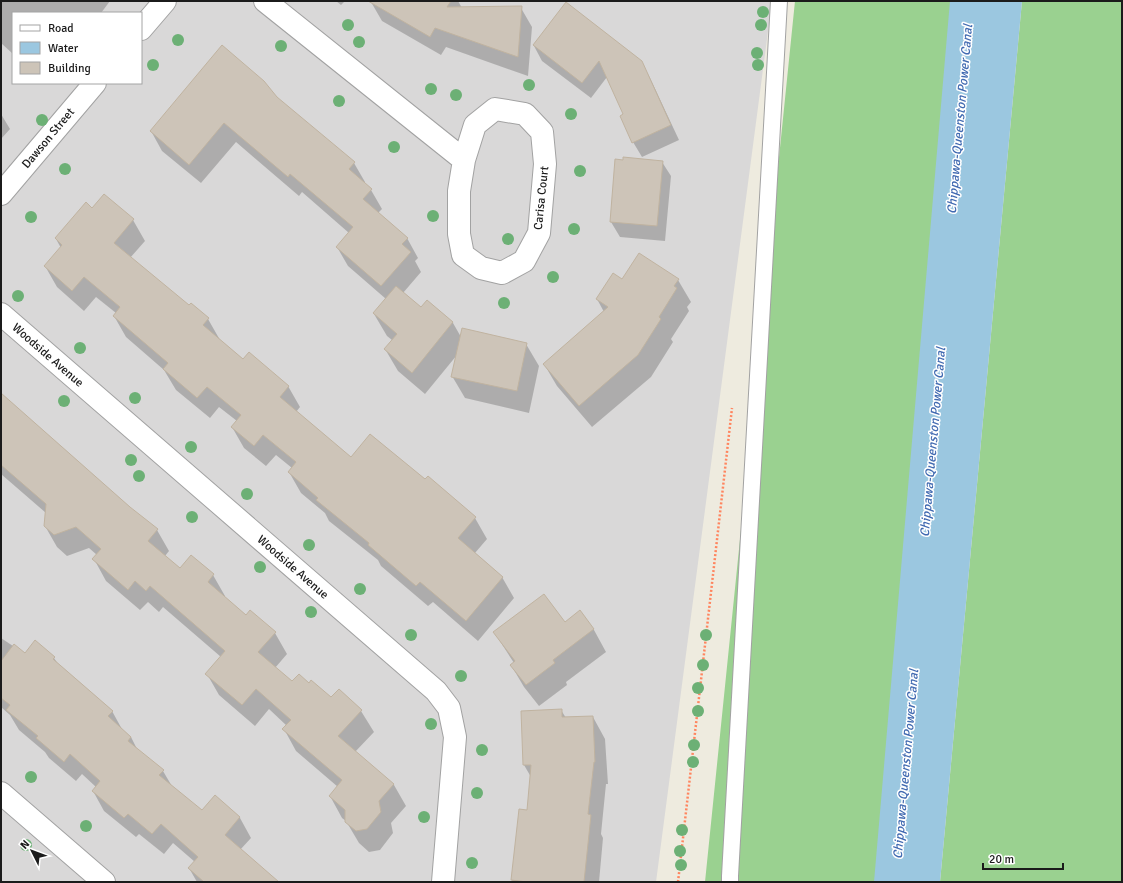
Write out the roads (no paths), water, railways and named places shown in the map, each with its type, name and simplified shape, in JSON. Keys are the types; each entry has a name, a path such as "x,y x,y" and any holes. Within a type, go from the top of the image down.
{"street":[{"path":"142,28 165,1"},
{"path":"264,1 464,160"},
{"name":"Dawson Street","path":"1,194 94,84"},
{"name":"Carisa Court","path":"495,109 525,114 542,132 545,164 539,233 524,261 502,273 480,268 463,255 459,234 459,191 464,160 475,125 495,109"},
{"name":"Woodside Avenue","path":"1,314 436,691 449,708 455,737 442,882"},
{"path":"1,793 104,882"}],"lane":[{"path":"730,882 779,1"}],"water":[{"name":"Chippawa-Queenston Power Canal","path":"950,1 1022,1 940,882 874,882"}]}
